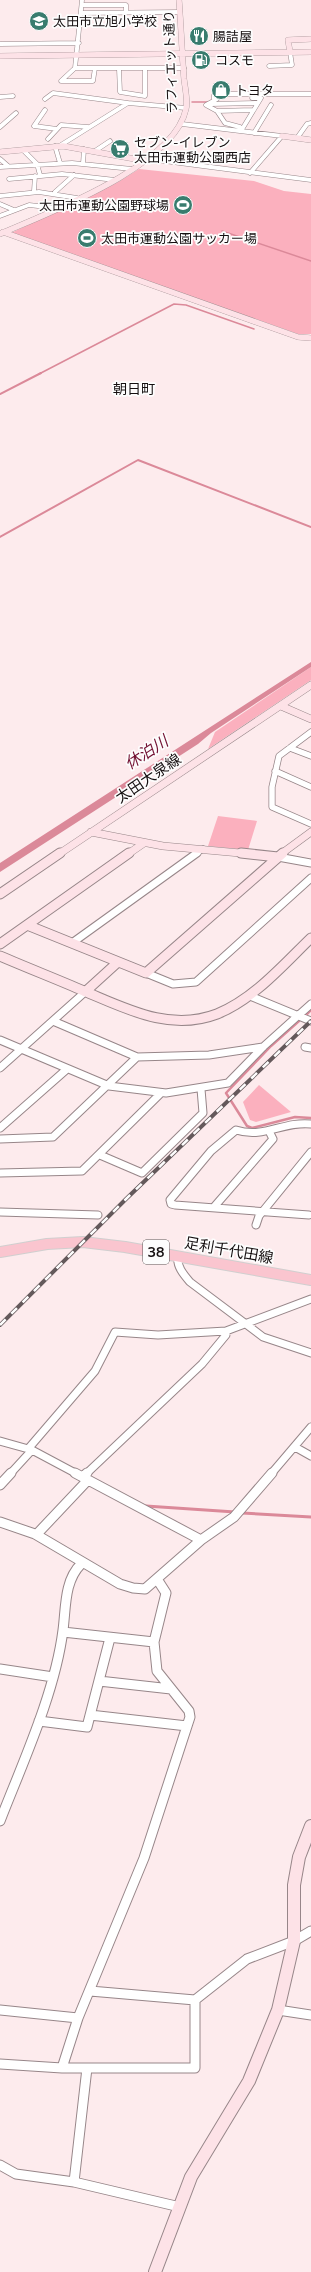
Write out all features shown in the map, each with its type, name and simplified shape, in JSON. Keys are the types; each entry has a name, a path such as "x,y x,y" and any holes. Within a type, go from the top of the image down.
{"main road":[{"name":"足利千代田線","path":"0,1252 47,1244 76,1242 125,1247 311,1280"}],"street":[{"path":"82,0 79,43 74,68 61,81 93,81 95,68"},
{"path":"105,0 105,5"},
{"name":"ラフィエット通り","path":"1,233 115,180 147,160 172,139 182,124 186,108 179,0"},
{"path":"82,5 126,5 126,12"},
{"path":"82,12 180,12"},
{"path":"268,66 292,65 288,40 311,39"},
{"path":"0,44 79,43"},
{"path":"0,56 311,52"},
{"path":"74,68 184,68"},
{"path":"119,69 120,92 145,96 145,69"},
{"path":"45,99 53,92 128,103 186,108"},
{"path":"211,104 214,99 214,95 217,94 311,94"},
{"path":"0,97 13,96"},
{"path":"214,99 261,98 242,130"},
{"path":"0,152 55,146 63,143 128,103"},
{"path":"253,110 217,111 206,105 258,103"},
{"path":"254,133 271,105"},
{"path":"45,110 34,126 57,129"},
{"path":"217,111 217,117 221,121 242,130"},
{"path":"0,127 16,113"},
{"path":"298,138 307,124 311,123"},
{"path":"182,124 242,130 254,133 311,140"},
{"path":"88,127 61,125 48,139 84,149 147,160 311,180"},
{"path":"250,173 282,136"},
{"path":"95,151 110,141"},
{"path":"55,146 60,163"},
{"path":"83,164 82,151 84,149"},
{"path":"23,150 37,164 38,175 34,191"},
{"path":"0,159 8,166"},
{"path":"0,167 60,163 132,169"},
{"path":"9,179 38,175 74,175 115,180"},
{"path":"55,192 74,175"},
{"path":"0,196 34,191 55,192 77,198"},
{"path":"0,204 14,210"},
{"path":"0,216 31,204 56,208"},
{"path":"1,233 298,337 311,338"},
{"name":"太田大泉線","path":"0,894 311,685"},
{"path":"281,706 311,719"},
{"path":"311,732 279,756 272,787 272,806 311,824"},
{"path":"290,748 311,756"},
{"path":"275,771 311,787"},
{"path":"91,832 144,843 278,857 311,863"},
{"path":"146,973 278,857 311,832"},
{"path":"0,944 144,843"},
{"path":"72,943 203,849"},
{"path":"27,925 173,984 196,982 311,878"},
{"path":"0,956 143,1016 173,1020 191,1020 215,1016 229,1010 250,996 311,938"},
{"path":"0,1068 118,962"},
{"path":"250,996 311,1022"},
{"path":"0,1040 109,1086 160,1094 201,1089 228,1083 263,1047 311,1004"},
{"path":"53,1021 137,1057 209,1055 263,1047"},
{"path":"0,1139 53,1137 109,1086 137,1057"},
{"path":"0,1128 67,1069"},
{"path":"100,1155 142,1173 203,1113 201,1089"},
{"path":"0,1174 82,1171 100,1155 160,1094"},
{"path":"310,1214 176,1205 171,1204 170,1200 213,1150 232,1132 236,1130 247,1135 269,1131 299,1122 311,1124"},
{"path":"214,1207 273,1139 269,1131"},
{"path":"256,1225 259,1216 311,1152"},
{"path":"0,1212 98,1214"},
{"path":"178,1256 176,1261 190,1282 243,1323 263,1337 311,1353"},
{"path":"0,1485 95,1371 115,1332 158,1335 226,1332 243,1323 311,1299"},
{"path":"37,1534 85,1479 202,1364 226,1335 226,1332"},
{"path":"0,1522 37,1534 81,1564 138,1590 144,1589 201,1540 234,1517 311,1427"},
{"path":"0,1441 30,1449 201,1540"},
{"path":"295,1447 311,1456"},
{"path":"0,1821 38,1722 53,1677 63,1632 70,1584 74,1572 81,1564"},
{"path":"62,2068 78,2018 144,1858 190,1717 189,1711 157,1671 154,1642 166,1593 157,1579"},
{"path":"63,1632 154,1642"},
{"path":"38,1722 87,1727 110,1638"},
{"path":"0,1669 53,1677"},
{"path":"99,1682 171,1689"},
{"path":"90,1715 187,1726"},
{"path":"155,2272 199,2161 229,2116 249,2081 278,2010 294,1941 296,1878 299,1857 311,1826"},
{"path":"90,1991 195,2000 247,1959 294,1941 311,1931"},
{"path":"0,2064 62,2068 195,2068 195,2000"},
{"path":"0,2010 78,2018"},
{"path":"278,2010 311,2015"},
{"path":"74,2182 87,2068"},
{"path":"0,2165 16,2174 74,2182 180,2207"}],"shaded area":[{"path":"139,169 254,181 284,191 311,194 311,334 298,334 11,233 118,182"},
{"path":"311,662 311,667 211,733 198,744 0,872 0,863"},
{"path":"311,667 311,680 208,749 215,732"},
{"path":"218,816 257,821 248,850 208,846"},
{"path":"259,1085 291,1112 256,1122 250,1120 243,1102"}],"waterway":[{"path":"192,102 208,102"},
{"path":"222,231 311,261"},
{"path":"39,374 174,304 186,305 254,329"},
{"path":"0,394 41,373"},
{"path":"0,537 138,460 311,527"},
{"path":"306,1015 311,1010"},
{"path":"299,1021 271,1046 226,1093 247,1126 252,1128 295,1117 311,1118"},
{"path":"146,1506 235,1512"},
{"path":"242,1513 311,1517"}],"railway":[{"path":"0,1325 126,1199 311,1021"}],"place":[{"name":"太田市立旭小学校","path":"39,21"},
{"name":"腸詰屋","path":"199,36"},
{"name":"コスモ","path":"201,60"},
{"name":"トヨタ","path":"221,90"},
{"name":"セブン-イレブン 太田市運動公園西店","path":"120,149"},
{"name":"太田市運動公園野球場","path":"183,205"},
{"name":"太田市運動公園サッカー場","path":"87,238"}],"district":[{"name":"朝日町","path":"134,389"}],"water label":[{"name":"休泊川","path":"146,752"}]}
